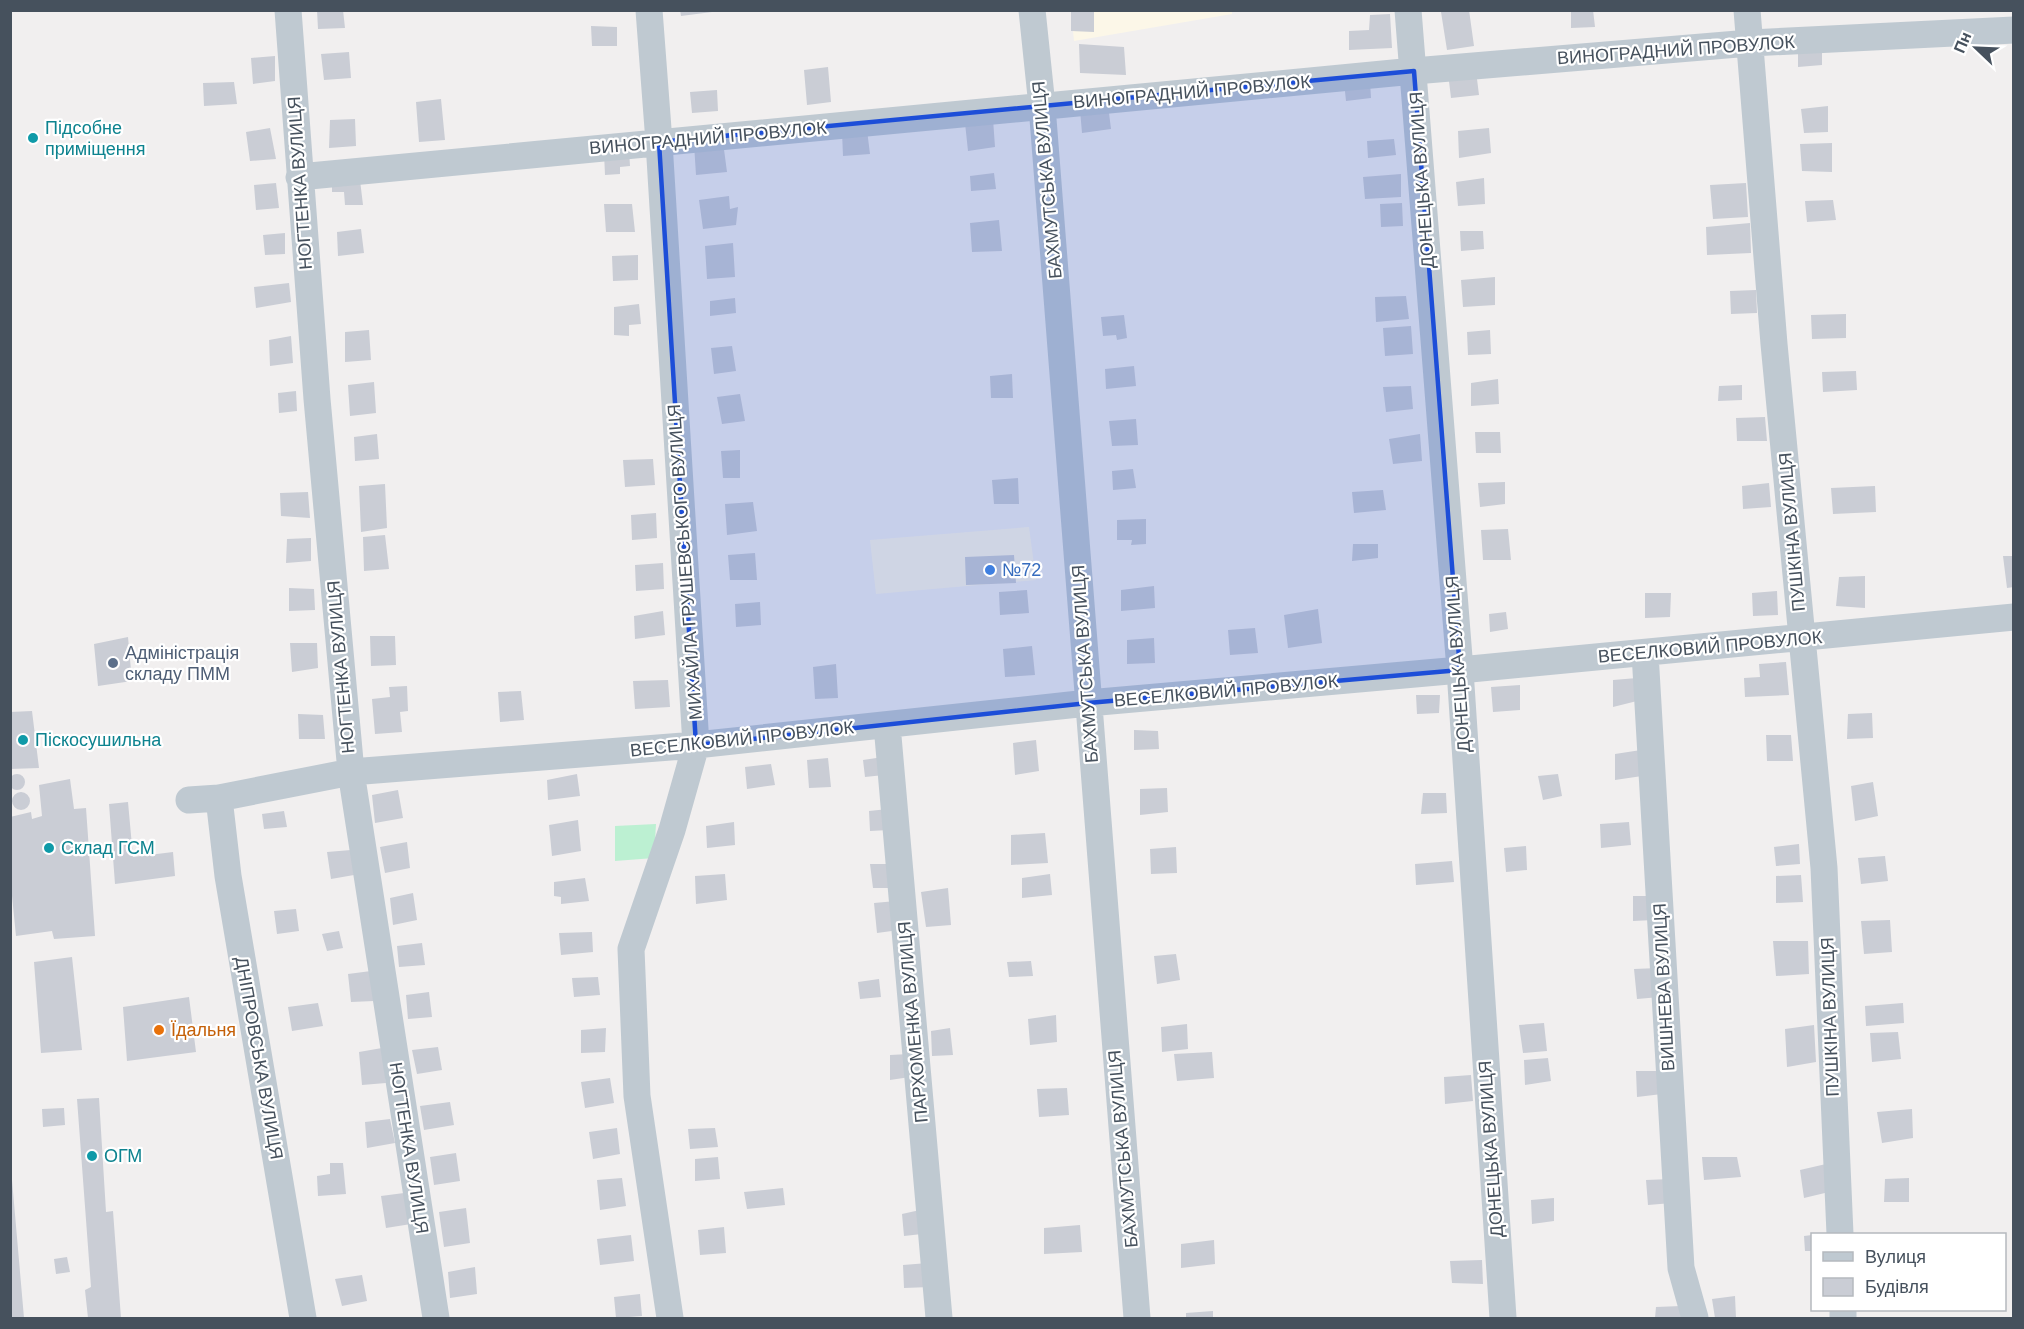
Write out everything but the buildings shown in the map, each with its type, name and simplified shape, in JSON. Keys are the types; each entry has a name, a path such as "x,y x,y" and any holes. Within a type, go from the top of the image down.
{"street":[{"name":"НОГТЕНКА ВУЛИЦЯ","path":"288,10 299,177 351,772 436,1318"},
{"name":"МИХАЙЛА ГРУШЕВСЬКОГО ВУЛИЦЯ","path":"649,10 696,745 672,830 631,949 637,1096 670,1318"},
{"name":"БАХМУТСЬКА ВУЛИЦЯ","path":"1032,10 1042,106 1137,1318"},
{"name":"ДОНЕЦЬКА ВУЛИЦЯ","path":"1408,10 1460,670 1503,1318"},
{"name":"ПУШКІНА ВУЛИЦЯ","path":"1747,10 1773,332 1824,868 1840,1233"},
{"name":"ВИНОГРАДНИЙ ПРОВУЛОК","path":"299,177 1414,71 1750,43 2013,30"},
{"name":"ВЕСЕЛКОВИЙ ПРОВУЛОК","path":"189,800 219,798 351,772 696,745 1088,703 2013,617"},
{"name":"ВИШНЕВА ВУЛИЦЯ","path":"1645,653 1681,1268 1695,1318"},
{"name":"ПАРХОМЕНКА ВУЛИЦЯ","path":"887,725 939,1318"},
{"name":"ДНІПРОВСЬКА ВУЛИЦЯ","path":"219,798 228,876 303,1318"}],"highlighted area":[{"path":"1414,71 1460,670 1088,703 696,745 659,142"}],"shaded area":[{"path":"1232,10 1232,14 1074,41 1071,11"},
{"path":"1029,527 1036,580 876,594 870,540"}],"green space":[{"path":"656,824 654,858 615,861 615,826"}],"place":[{"name":"Підсобне приміщення","path":"33,138"},
{"name":"№72","path":"990,570"},
{"name":"Адміністрація складу ПММ","path":"113,663"},
{"name":"Піскосушильна","path":"23,740"},
{"name":"Склад ГСМ","path":"49,848"},
{"name":"Їдальня","path":"159,1030"},
{"name":"ОГМ","path":"92,1156"}]}
